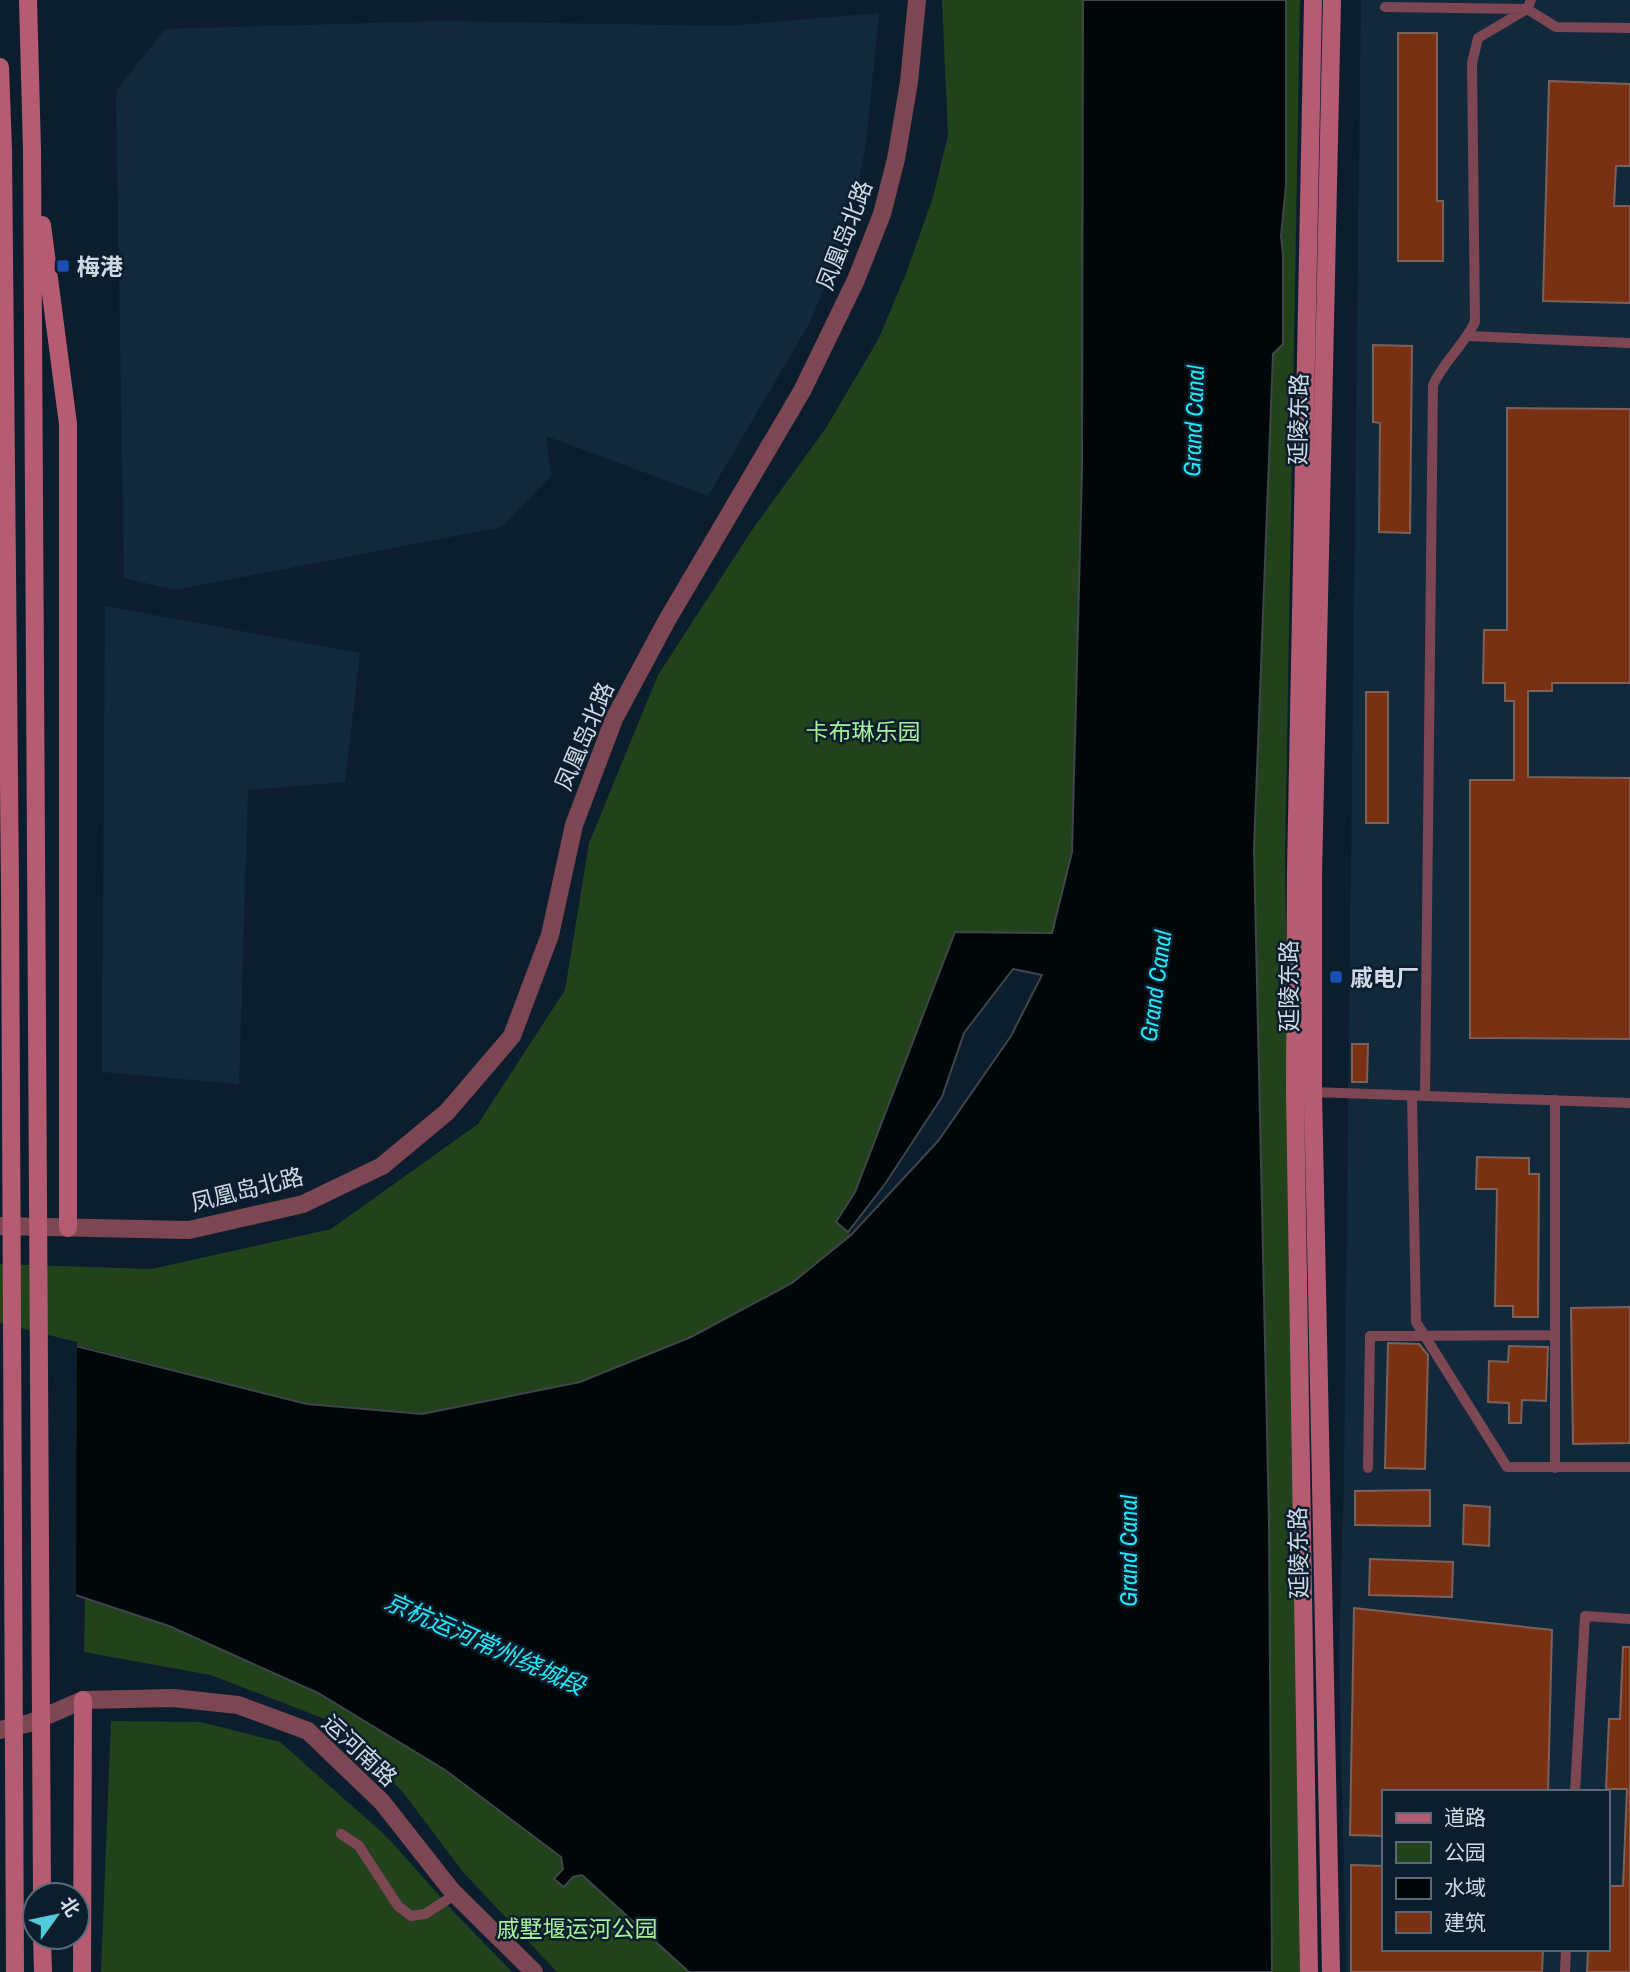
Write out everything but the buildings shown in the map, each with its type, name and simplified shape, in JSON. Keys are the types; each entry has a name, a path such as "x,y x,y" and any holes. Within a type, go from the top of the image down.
{"main road":[{"path":"28,0 33,150 42,1881"},
{"name":"延陵东路","path":"1309,1972 1295,1077 1296,870 1313,0"},
{"name":"延陵东路","path":"1331,1972 1313,1093 1313,876 1332,0"},
{"path":"0,67 10,888 15,1972"},
{"path":"0,180 3,150"},
{"path":"33,150 68,424 68,1228"},
{"path":"82,1972 83,1699"},
{"path":"42,1951 43,1972"}],"street":[{"name":"凤凰岛北路","path":"0,1226 189,1230 303,1204 382,1166 447,1112 512,1036 550,935 574,825 614,719 666,622 802,391 861,269 882,214 896,159 909,82 917,0"},
{"name":"运河南路","path":"83,1699 173,1698 238,1705 308,1731 382,1802 456,1894 534,1972"},
{"path":"0,1730 30,1723 83,1699"}],"lane":[{"path":"1425,1096 1433,385 1441,368 1468,336 1475,322 1472,63 1478,37 1529,4"},
{"path":"1385,7 1529,4 1556,27 1630,28"},
{"path":"1468,336 1630,343"},
{"path":"1313,1093 1630,1103"},
{"path":"1412,1096 1416,1322 1424,1336 1507,1467 1630,1467"},
{"path":"1555,1100 1555,1468"},
{"path":"1368,1468 1370,1336 1555,1335"},
{"path":"1575,1790 1585,1616 1630,1619"},
{"path":"341,1834 359,1846 398,1906 411,1916 425,1914 456,1894"},
{"path":"1565,1972 1566,1951"}],"shaded area":[{"path":"1361,0 1630,0 1630,1972 1346,1972 1339,1650 1344,1479"},
{"path":"879,13 866,143 849,228 810,322 708,496 546,436 551,476 502,527 175,590 124,578 116,91 165,29 441,21 727,26"},
{"path":"105,606 360,653 345,782 248,790 239,1084 102,1072"}],"green space":[{"name":"卡布琳乐园","path":"942,0 1083,0 1082,471 1072,852 1052,933 955,932 855,1192 836,1222 851,1235 792,1283 691,1337 580,1382 422,1414 307,1404 0,1325 0,1264 152,1269 331,1229 478,1124 565,990 589,843 658,675 752,530 826,428 879,338 907,271 933,197 948,135"},
{"path":"1272,0 1300,0 1285,859 1301,1972 1253,1972 1250,863"},
{"name":"戚墅堰运河公园","path":"85,1598 169,1626 318,1693 445,1770 562,1857 563,1869 554,1879 582,1875 689,1972 557,1972 463,1872 402,1791 330,1721 211,1675 84,1652"},
{"path":"111,1721 201,1722 280,1742 387,1837 512,1972 101,1972"}],"water":[{"path":"1083,0 1286,0 1286,185 1281,236 1283,344 1273,354 1254,849 1269,1521 1272,1972 689,1972 582,1875 573,1877 564,1887 554,1879 563,1869 561,1857 445,1770 318,1693 169,1626 0,1570 0,1327 307,1404 422,1414 580,1382 691,1337 792,1283 851,1235 938,1141 1011,1036 1042,975 1013,969 964,1033 942,1097 885,1184 848,1232 836,1222 855,1192 955,932 1052,933 1072,852 1082,471"}],"pier":[{"path":"0,1323 77,1342 76,1599 0,1574"}],"place":[{"name":"梅港","path":"63,266"},
{"name":"戚电厂","path":"1336,977"}],"water label":[{"name":"Grand Canal","path":"1193,421"},
{"name":"Grand Canal","path":"1155,986"},
{"name":"Grand Canal","path":"1128,1551"},
{"name":"京杭运河常州绕城段","path":"485,1643"}]}
